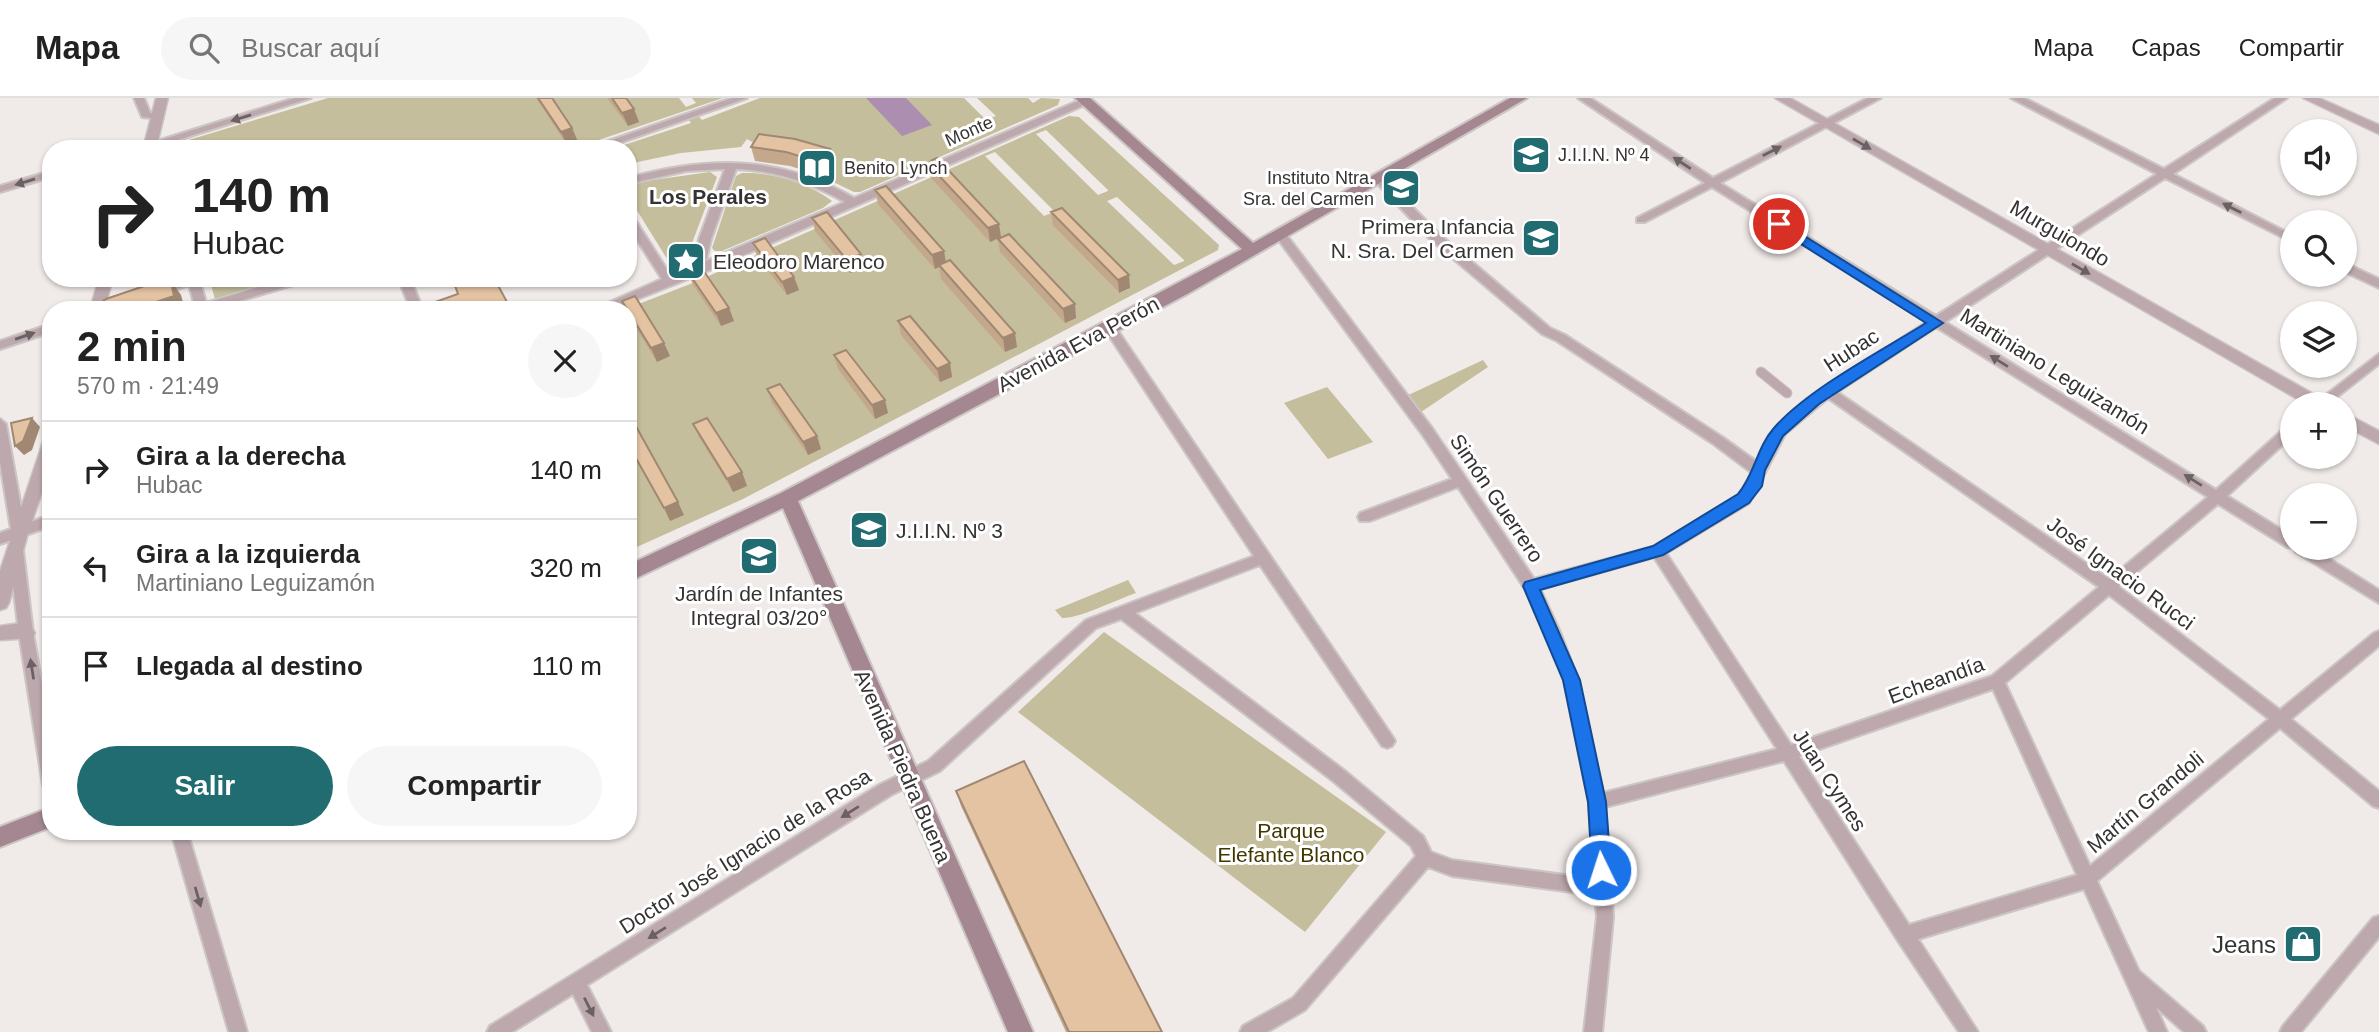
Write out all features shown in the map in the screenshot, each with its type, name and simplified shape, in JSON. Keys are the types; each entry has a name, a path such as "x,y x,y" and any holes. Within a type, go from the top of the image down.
{"main road":[{"name":"Avenida Eva Perón","path":"637,570 788,498 1110,328 1281,235 1520,98"},
{"path":"1083,99 1252,250"},
{"name":"Avenida Piedra Buena","path":"788,498 1021,1032"},
{"path":"0,838 42,821"}],"street":[{"path":"139,98 146,115 156,117"},
{"path":"148,140 162,98"},
{"path":"168,140 306,98"},
{"path":"617,140 741,98"},
{"name":"Martiniano Leguizamón","path":"1583,98 1936,323 2280,535"},
{"name":"Murguiondo","path":"1781,98 2298,392"},
{"path":"1642,220 1877,98"},
{"path":"2016,98 2280,233"},
{"name":"Hubac","path":"1531,586 1657,551 1744,499 1754,486 1758,470 1778,432 1814,401 2282,98"},
{"path":"2309,98 2379,130"},
{"name":"Monte","path":"620,301 854,203 1083,99"},
{"path":"637,179 687,169 732,165 800,175 830,186 854,203"},
{"path":"699,270 705,239 732,165"},
{"path":"0,189 42,177"},
{"path":"1378,178 1434,236 1546,331 1561,338 1717,440 1758,470"},
{"path":"637,231 669,282"},
{"name":"Simón Guerrero","path":"1281,235 1307,273 1386,372 1531,586 1571,680 1597,802 1605,917 1593,1032"},
{"path":"2357,273 2379,284"},
{"path":"148,295 170,287"},
{"path":"228,301 273,287"},
{"path":"1110,328 1263,558 1286,588 1353,695 1387,741"},
{"path":"0,345 42,331"},
{"path":"2335,392 2379,358"},
{"path":"1761,372 1787,393"},
{"name":"José Ignacio Rucci","path":"1828,392 2109,587 2280,719 2379,801"},
{"path":"0,424 19,533"},
{"path":"2357,426 2379,438"},
{"name":"Echeandía","path":"1597,802 1788,753 1997,681 2218,496 2280,440"},
{"path":"0,603 19,533 42,468"},
{"path":"1364,517 1461,481"},
{"path":"0,539 42,524"},
{"path":"16,551 42,730"},
{"name":"Juan Cymes","path":"1657,551 1969,1032"},
{"name":"Doctor José Ignacio de la Rosa","path":"496,1032 885,790 934,766 1091,624 1263,558"},
{"path":"2320,560 2379,597"},
{"path":"1121,611 1339,776 1417,841 1425,858 1452,868 1603,888"},
{"path":"0,632 21,630 26,633"},
{"name":"Martín Grandoli","path":"1904,935 2086,880 2379,637"},
{"path":"1997,681 2158,1032"},
{"path":"182,840 238,1032"},
{"path":"1249,1032 1299,1004 1425,858"},
{"path":"2288,1032 2379,924"},
{"path":"2133,975 2197,1032"},
{"path":"576,983 602,1032"}],"green space":[{"path":"328,98 679,98 686,107 696,103 692,98 723,98 599,140 189,140"},
{"path":"760,98 964,98 986,120 996,116 977,98 1028,98 1033,103 1041,98 1060,99 1058,105 860,192 854,192 819,175 833,163 763,148 747,139 741,147 681,153 637,162 637,141 691,123 688,119 698,116 702,120"},
{"path":"1069,116 1079,117 1219,245 1218,250 743,499 637,547 637,305 693,283","holes":["1046,130 1108,190 1108,191 1098,195 1036,134","995,152 1054,211 1054,212 1044,216 985,156","1117,197 1184,260 1184,261 1174,265 1107,201","1053,226 1129,289 1119,293"]},
{"path":"710,172 717,177 686,259 678,263 669,262 637,210 639,182"},
{"path":"742,173 765,174 789,180 832,201 823,208 722,251 715,251 712,248 736,176"},
{"path":"212,287 255,287 215,299"},
{"path":"1483,360 1488,367 1415,416 1402,398"},
{"path":"1327,387 1373,442 1328,459 1284,403"},
{"path":"1128,580 1136,593 1069,617 1062,618 1055,610"},
{"name":"Parque Elefante Blanco","path":"1104,632 1386,832 1305,932 1018,712"}],"shaded area":[{"path":"866,98 906,98 932,125 902,136"}],"building":[{"path":"538,98 552,98 572,128 561,132"},
{"path":"612,98 626,98 634,109 622,113"},
{"path":"759,134 795,139 830,149 816,161 786,152 751,147"},
{"path":"937,158 999,224 988,228 928,164"},
{"path":"886,186 944,251 932,255 875,190"},
{"path":"1062,208 1129,275 1118,280 1051,212"},
{"path":"827,212 861,254 847,260 812,218"},
{"path":"1009,234 1075,304 1063,309 998,239"},
{"path":"765,238 794,277 782,282 753,243"},
{"path":"950,260 1015,333 1003,338 939,265"},
{"path":"701,267 729,308 716,313 688,272"},
{"path":"141,287 172,287 174,296 159,301 103,301"},
{"path":"455,287 499,287 506,301 438,301 458,294"},
{"path":"635,296 664,343 651,348 637,325 637,301 622,301"},
{"path":"910,316 950,363 937,369 898,321"},
{"path":"846,350 885,400 872,405 834,355"},
{"path":"780,384 817,436 803,442 767,389"},
{"path":"32,418 23,441 15,446 11,423"},
{"path":"707,418 742,472 727,479 693,424"},
{"path":"637,428 678,502 664,508 637,460"},
{"path":"1024,761 1162,1032 1069,1032 956,791"}],"place":[{"name":"J.I.I.N. Nº 4","path":"1531,155"},
{"name":"Benito Lynch","path":"817,168"},
{"name":"Instituto Ntra. Sra. del Carmen","path":"1401,188"},
{"name":"Primera Infancia N. Sra. Del Carmen","path":"1541,238"},
{"name":"Eleodoro Marenco","path":"686,261"},
{"name":"J.I.I.N. Nº 3","path":"869,530"},
{"name":"Jardín de Infantes Integral 03/20°","path":"759,556"},
{"name":"Jeans","path":"2303,944"}],"district":[{"name":"Los Perales","path":"708,196"}],"route":[{"path":"1601,870 1597,802 1571,680 1553,632 1531,586 1657,551 1744,499 1754,486 1758,470 1778,432 1814,401 1936,323 1779,224"}]}
